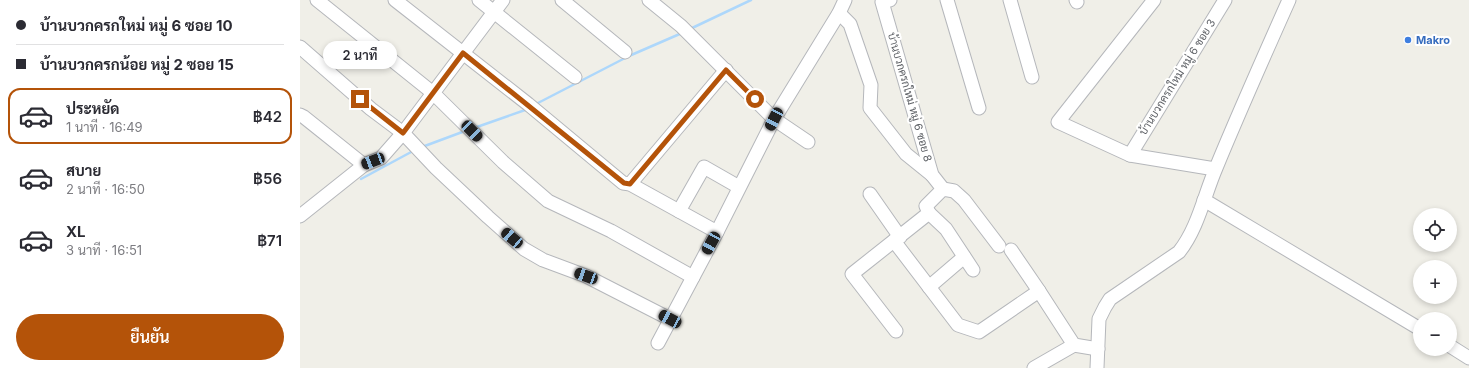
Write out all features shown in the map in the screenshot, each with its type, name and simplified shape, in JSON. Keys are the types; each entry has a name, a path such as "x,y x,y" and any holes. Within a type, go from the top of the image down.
{"street":[{"path":"317,0 433,93 503,162 548,201 611,231 693,277"},
{"path":"395,0 528,104 624,183 630,184 717,232"},
{"path":"479,0 575,77"},
{"path":"300,216 364,165 382,158 403,133 503,0"},
{"path":"562,0 625,52"},
{"path":"649,0 695,39 774,119 808,142"},
{"path":"658,343 717,232 774,119 846,0"},
{"path":"946,0 979,108"},
{"path":"1010,0 1032,77"},
{"path":"1154,0 1058,122 1130,155 1215,169"},
{"name":"บ้านบวกครกใหม่ หมู่ 6 ซอย 3","path":"1130,155 1225,0"},
{"path":"1097,368 1099,319 1105,307 1110,300 1180,252 1189,237 1215,169 1289,0"},
{"name":"บ้านบวกครกใหม่ หมู่ 6 ซอย 8","path":"886,1 932,175 943,189"},
{"path":"839,13 850,24 872,85 870,108 906,154 932,175"},
{"path":"300,47 371,109 403,133 488,217 524,249 544,260 586,276 670,319"},
{"path":"630,184 726,70"},
{"path":"300,115 364,165"},
{"path":"679,211 704,167 739,187"},
{"path":"973,270 946,229 929,213 926,206 943,189 954,191 964,200 1005,248 1039,291 1074,345"},
{"path":"870,194 897,239 929,287 958,324 979,332 1039,291"},
{"path":"1204,200 1413,325"},
{"path":"896,331 852,274 929,213"},
{"path":"929,287 964,257"},
{"path":"1034,368 1074,345 1098,349"},
{"path":"1457,350 1469,358"}],"waterway":[{"path":"690,29 751,0"},
{"path":"536,104 629,56 682,33"},
{"path":"474,128 528,109"},
{"path":"422,147 465,131"},
{"path":"361,179 413,151"}],"place":[{"name":"Makro","path":"1408,40"}],"route":[{"path":"360,99 403,133 463,53 624,183 630,184 726,70 755,99"}]}
